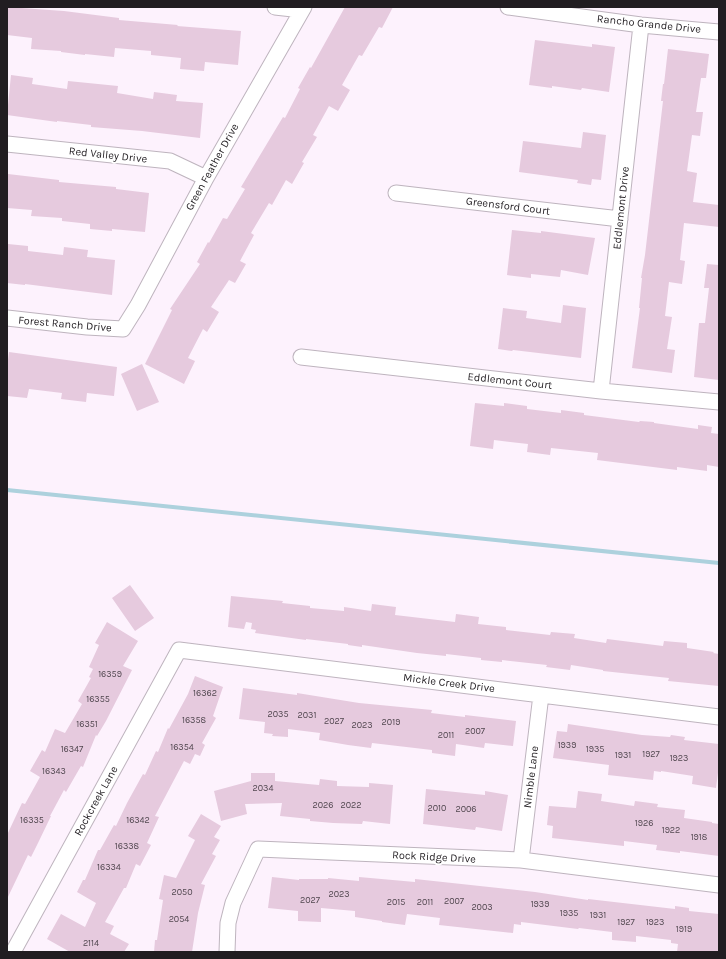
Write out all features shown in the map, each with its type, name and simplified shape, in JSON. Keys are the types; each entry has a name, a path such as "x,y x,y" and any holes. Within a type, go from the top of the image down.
{"street":[{"path":"275,7 303,9"},
{"name":"Rancho Grande Drive","path":"508,7 641,25 719,32"},
{"name":"Green Feather Drive","path":"123,329 138,305 206,178 303,9"},
{"name":"Eddlemont Drive","path":"601,391 641,25"},
{"name":"Red Valley Drive","path":"7,144 170,161 206,178"},
{"name":"Greensford Court","path":"396,193 620,219"},
{"name":"Forest Ranch Drive","path":"7,318 87,327 123,329"},
{"name":"Eddlemont Court","path":"301,357 601,391 719,402"},
{"name":"Mickle Creek Drive","path":"178,650 719,717"},
{"name":"Rockcreek Lane","path":"13,952 178,650"},
{"name":"Nimble Lane","path":"521,860 541,695"},
{"name":"Rock Ridge Drive","path":"227,952 228,923 233,903 258,849 521,860 719,885"}],"building":[{"path":"7,7 64,11 119,18 119,20 241,31 238,65 205,62 204,71 180,69 181,58 151,55 151,51 115,48 114,57 31,49 32,38 7,35"},
{"path":"345,7 393,7 382,28 379,27 362,56 359,55 342,85 350,90 338,111 329,106 313,135 317,137 302,162 304,163 292,184 286,180 272,205 269,203 251,233 254,235 240,261 246,264 235,283 229,280 211,307 219,312 207,332 203,329 188,358 195,361 184,384 145,364 172,310 170,309 200,264 197,262 223,218 227,219 245,189 241,187 283,117 285,118 300,89 298,88 310,67 311,68"},
{"path":"535,40 592,47 592,44 615,47 609,92 582,88 581,90 552,86 552,88 529,85"},
{"path":"668,49 709,54 706,78 701,78 696,112 703,112 700,136 692,135 687,171 697,173 693,202 719,205 719,227 684,223 680,260 685,261 682,284 669,282 665,316 672,317 667,349 675,350 672,373 632,368 640,308 641,278 645,255"},
{"path":"11,75 33,78 32,84 67,89 68,81 118,86 117,93 153,99 154,92 177,95 176,101 203,103 200,138 91,127 91,125 7,115"},
{"path":"583,132 606,135 601,180 592,179 591,185 577,183 578,180 519,172 523,141 581,148"},
{"path":"8,174 59,180 59,182 116,187 116,189 149,193 145,232 90,229 90,224 62,221 62,218 31,216 32,210 7,208"},
{"path":"512,230 541,233 541,231 595,238 588,275 561,270 560,277 531,274 531,278 507,275"},
{"path":"8,244 28,246 28,251 63,255 64,247 88,250 87,257 115,260 112,295 7,283"},
{"path":"707,264 719,265 719,380 694,377 699,323 705,323 709,288 704,288"},
{"path":"563,305 586,308 581,358 498,349 503,308 527,311 526,318 561,323"},
{"path":"9,352 117,367 114,396 87,393 86,402 61,399 62,393 29,389 27,398 7,396 7,368"},
{"path":"142,364 159,402 137,411 121,374"},
{"path":"475,403 504,406 504,403 527,406 527,409 561,413 561,410 584,413 584,415 639,422 654,422 698,429 698,425 712,427 711,433 719,434 719,467 707,465 707,471 677,467 677,470 597,460 598,453 551,448 550,455 527,452 528,444 494,440 493,449 470,446"},
{"path":"130,585 154,618 135,631 112,598"},
{"path":"231,596 283,601 282,603 310,606 310,608 344,611 344,607 371,611 372,604 396,607 395,615 455,622 456,614 479,617 478,624 506,627 506,630 550,635 551,632 575,634 574,638 606,643 607,639 663,646 664,641 687,643 687,648 719,654 719,686 668,681 669,678 603,671 571,665 570,670 546,667 547,665 502,660 502,662 481,660 481,658 446,654 446,656 417,653 362,645 362,647 255,633 256,630 251,629 252,623 246,622 244,629 228,627"},
{"path":"107,622 138,641 123,666 132,670 106,721 97,736 96,735 83,767 81,766 66,792 64,790 31,857 28,855 7,899 7,835 22,803 25,804 40,777 30,771 42,750 45,752 55,729 65,733 82,704 78,701 91,678 89,677 93,669 89,667 99,645 95,643"},
{"path":"195,676 223,687 213,716 216,718 202,743 205,745 200,756 195,754 190,764 184,761 155,816 159,817 147,843 151,845 140,866 136,864 126,888 124,888 105,922 114,926 110,934 129,944 124,952 70,952 47,939 61,914 85,927 96,903 77,892 83,880 85,880 98,850 100,850 114,825 116,826 143,774 145,775 156,751 158,752 168,728 169,729 188,694"},
{"path":"243,688 297,695 297,693 359,703 432,710 431,713 516,721 513,746 485,743 484,748 456,744 455,756 432,753 432,750 372,743 371,748 348,745 319,740 320,733 288,729 288,737 272,736 273,734 264,733 265,722 239,719"},
{"path":"568,724 642,735 670,737 671,735 685,737 684,740 719,744 719,765 716,788 692,784 693,776 661,771 654,771 653,780 608,775 609,765 553,758 557,731 567,732"},
{"path":"251,773 275,773 275,781 319,785 320,779 337,781 337,786 369,787 369,783 393,785 390,824 363,821 362,824 333,823 280,816 282,803 245,804 247,814 221,821 214,791 251,781"},
{"path":"426,789 485,795 485,791 508,795 502,831 476,827 475,830 423,824"},
{"path":"578,791 602,794 601,801 634,806 635,801 658,804 657,807 685,810 684,818 719,824 719,856 680,851 680,853 656,850 657,845 624,841 624,846 552,838 553,826 547,825 549,806 576,808"},
{"path":"201,814 221,826 214,837 220,840 212,854 216,856 201,884 205,885 198,913 192,952 154,952 163,900 159,899 164,875 176,878 195,840 188,836"},
{"path":"272,877 299,880 328,878 359,881 359,877 415,882 415,879 535,892 588,900 675,909 675,906 689,908 689,911 719,914 719,952 677,952 678,944 671,943 671,940 636,936 636,942 612,940 612,932 521,922 521,925 514,924 513,933 439,925 440,918 407,914 405,925 355,917 355,911 321,908 321,922 298,921 298,911 268,908"}],"waterway":[{"path":"7,490 719,563"}]}
